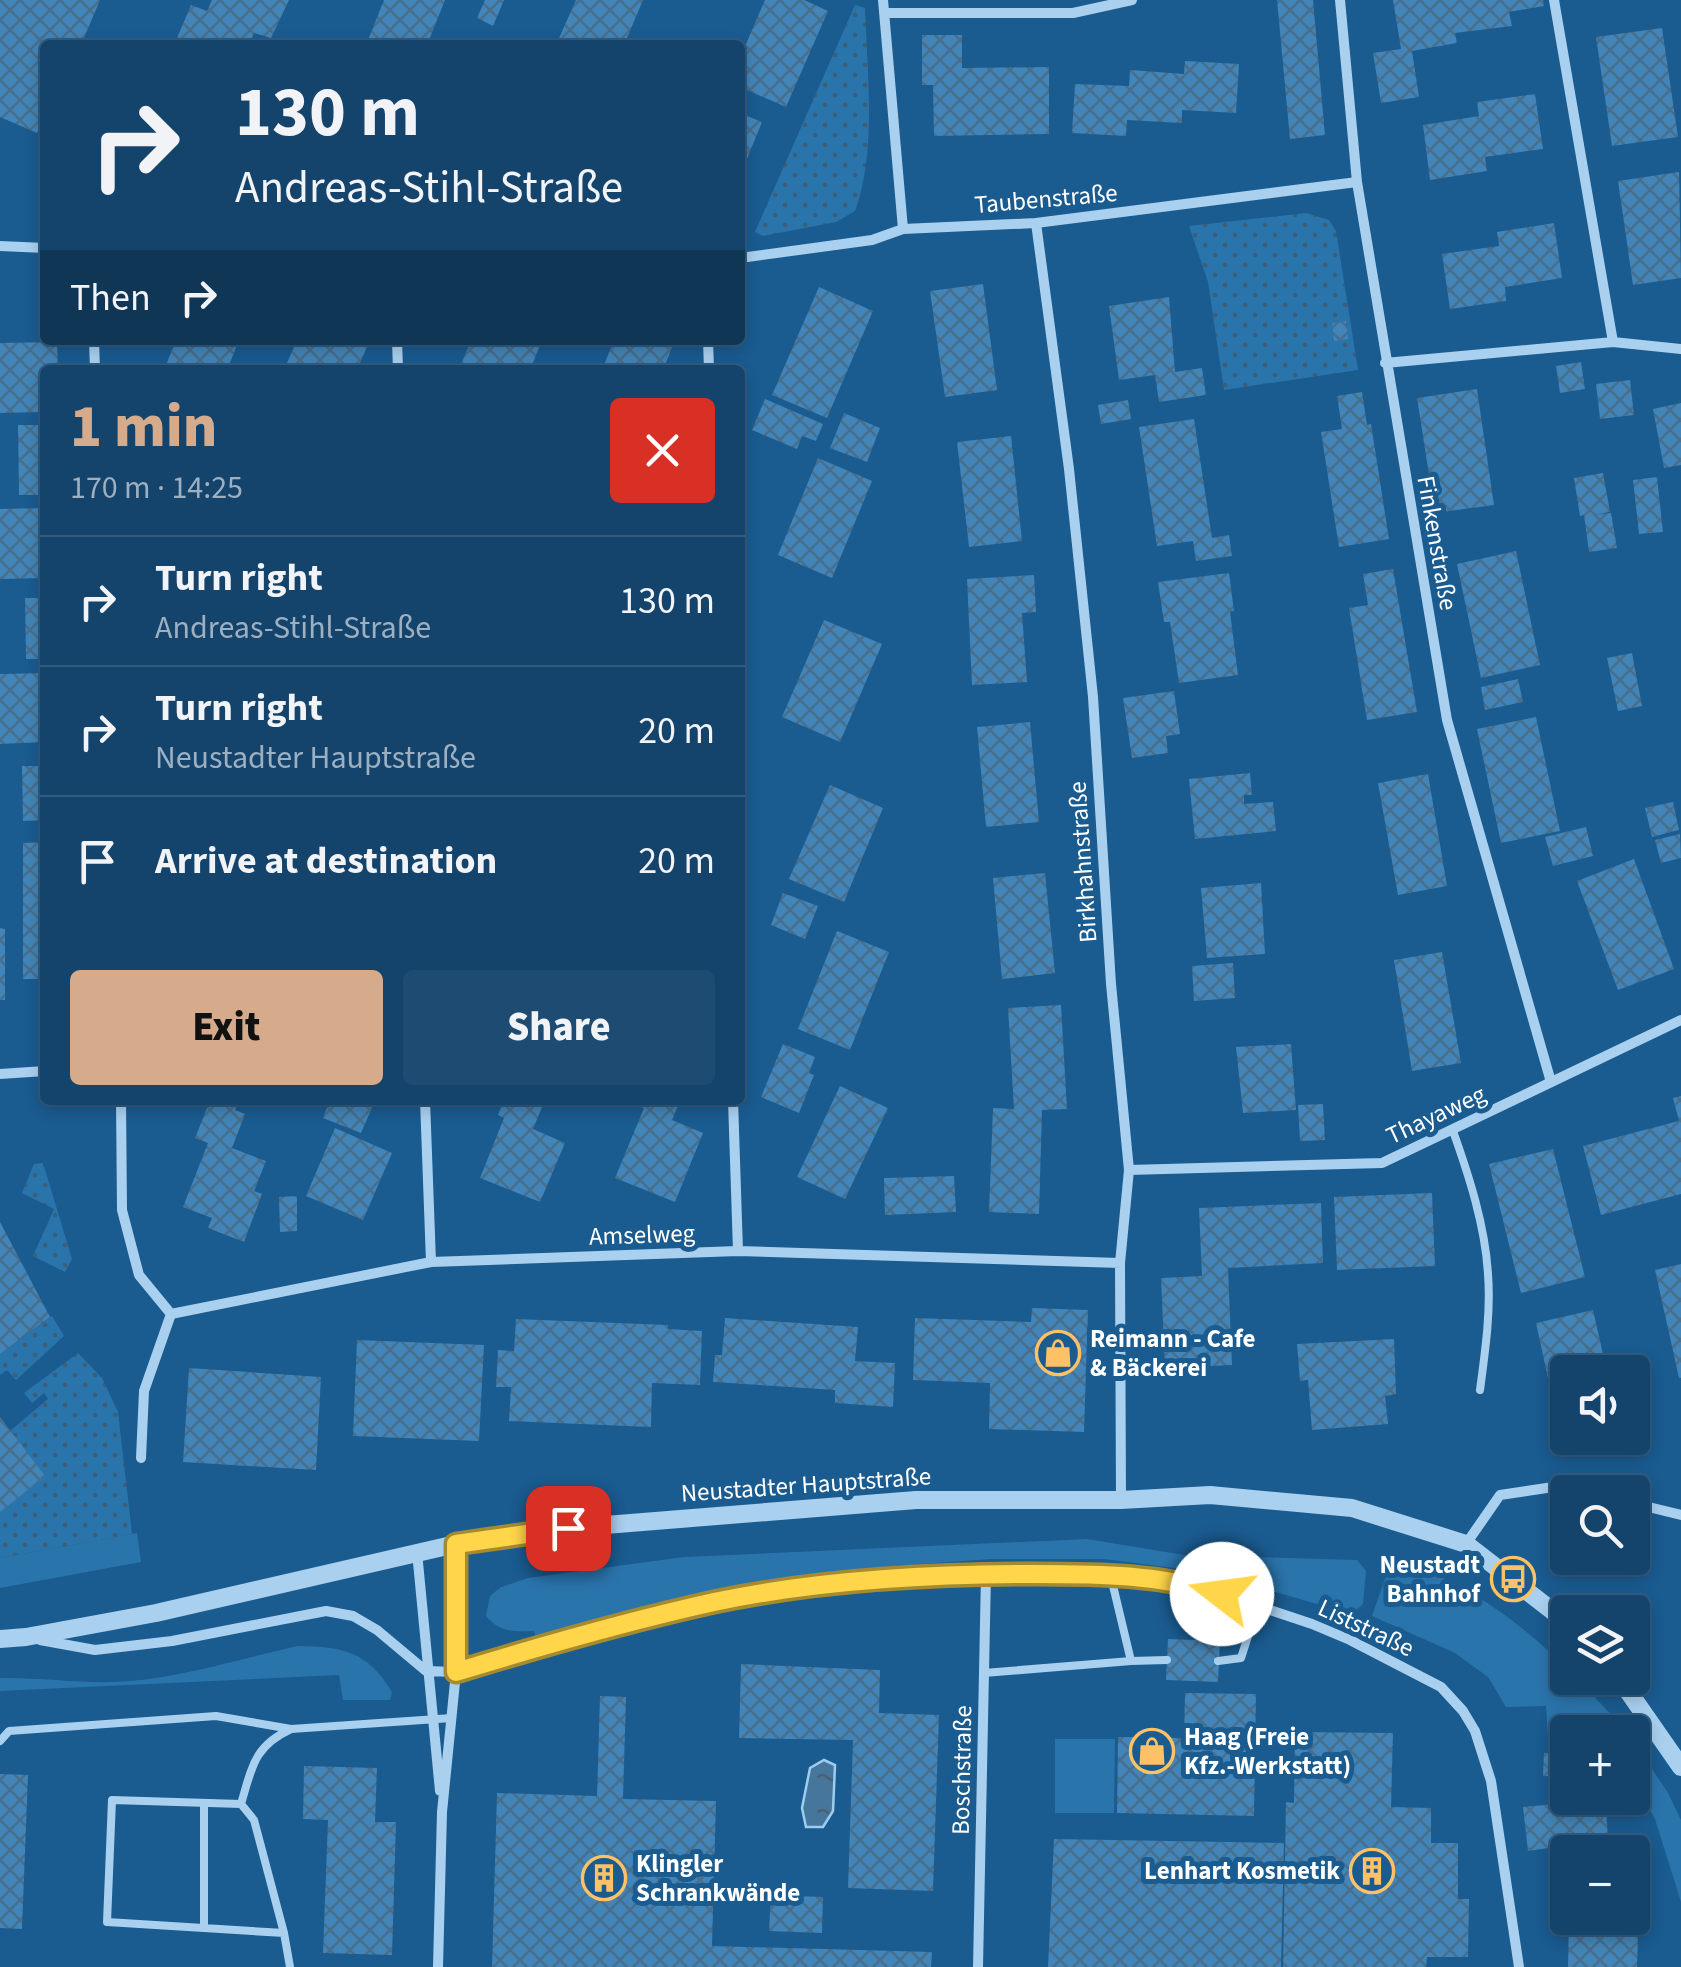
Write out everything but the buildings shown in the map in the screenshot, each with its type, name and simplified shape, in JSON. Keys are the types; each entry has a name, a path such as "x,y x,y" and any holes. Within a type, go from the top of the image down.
{"street":[{"path":"883,0 903,229"},
{"path":"886,13 1073,13 1132,0"},
{"name":"Finkenstraße","path":"1340,0 1357,182 1448,720 1552,1082"},
{"path":"1554,0 1613,342"},
{"name":"Taubenstraße","path":"745,257 872,240 903,229 1036,223 1357,182"},
{"name":"Birkhahnstraße","path":"1036,223 1069,469 1093,696 1111,984 1129,1170 1120,1262 1121,1500"},
{"path":"0,246 40,248"},
{"path":"1386,363 1613,342 1681,349"},
{"name":"Thayaweg","path":"1129,1170 1382,1162 1681,1020"},
{"path":"0,1074 40,1071"},
{"path":"121,1105 122,1210 139,1276 171,1314 144,1391 141,1458"},
{"path":"425,1105 430,1262"},
{"path":"733,1105 738,1251"},
{"name":"Amselweg","path":"171,1314 430,1262 738,1251 1120,1262"},
{"path":"1466,1544 1500,1495 1550,1488"},
{"name":"Neustadter Hauptstraße","path":"0,1639 156,1613 456,1544 568,1528 916,1500 1121,1500 1210,1495 1352,1508 1466,1544 1550,1608"},
{"path":"1650,1508 1681,1515"},
{"path":"438,1967 442,1812 456,1672 456,1544"},
{"path":"417,1552 442,1812"},
{"name":"Liststraße","path":"426,1671 456,1672 716,1602 850,1582 986,1574 1110,1573 1186,1582 1325,1629 1441,1687 1462,1711 1475,1732 1491,1781 1520,1967"},
{"name":"Boschstraße","path":"978,1967 986,1574"},
{"name":"Neustadter Hauptstraße","path":"26,1637 94,1650 172,1641 326,1611 353,1616 377,1630 426,1671"},
{"path":"1631,1695 1681,1767"}],"lane":[{"path":"1453,1131 1471,1182 1488,1273 1480,1390"},
{"path":"1110,1573 1132,1661"},
{"path":"1218,1661 1240,1658 1258,1605"},
{"path":"984,1673 1167,1660"},
{"path":"0,1742 9,1730 216,1716 291,1729 452,1718"},
{"path":"242,1804 254,1759 270,1739 291,1729"},
{"path":"242,1804 112,1800 107,1922 284,1933"},
{"path":"204,1803 204,1928"},
{"path":"242,1804 254,1820 290,1967"}],"shaded area":[{"path":"855,5 865,8 869,111 866,163 855,211 836,222 763,236 755,232"},
{"path":"1306,213 1329,220 1336,231 1358,370 1224,390 1208,282 1189,226"},
{"path":"43,1163 72,1259 65,1272 33,1256 54,1209 22,1193 34,1164"},
{"path":"52,1316 64,1336 16,1380 7,1370 0,1375 0,1354"},
{"path":"78,1353 102,1378 118,1412 132,1534 0,1558 0,1511 10,1431 48,1399 44,1393 32,1403 24,1393"},
{"path":"137,1533 141,1562 0,1588 0,1558"},
{"path":"1087,1539 1184,1555 1357,1560 1366,1571 1363,1604 1352,1614 1205,1572 1104,1559 991,1559 868,1568 756,1583 536,1637 534,1631 502,1628 486,1616 490,1596 501,1587 528,1578 684,1557"},
{"path":"1393,1556 1465,1590 1526,1632 1550,1654 1550,1695 1593,1695 1611,1715 1550,1715 1549,1753 1546,1706 1506,1707 1488,1677 1455,1653 1372,1616"},
{"path":"298,1646 353,1654 383,1678 392,1692 390,1700 343,1700 339,1675 0,1691 0,1678 99,1682 151,1679"},
{"path":"1055,1739 1115,1739 1114,1813 1055,1813"},
{"path":"1650,1766 1681,1820 1681,1902 1650,1810"}],"water":[{"path":"824,1760 835,1765 833,1811 823,1827 806,1827 802,1808 810,1768"}],"place":[{"name":"Reimann - Cafe & Bäckerei","path":"1058,1353"},
{"name":"Neustadt Bahnhof","path":"1513,1579"},
{"name":"Haag (Freie Kfz.-Werkstatt)","path":"1152,1751"},
{"name":"Lenhart Kosmetik","path":"1372,1871"},
{"name":"Klingler Schrankwände","path":"604,1878"}],"route":[{"path":"568,1528 456,1544 456,1672 716,1602 850,1582 986,1574 1110,1573 1186,1582 1222,1594"}]}
